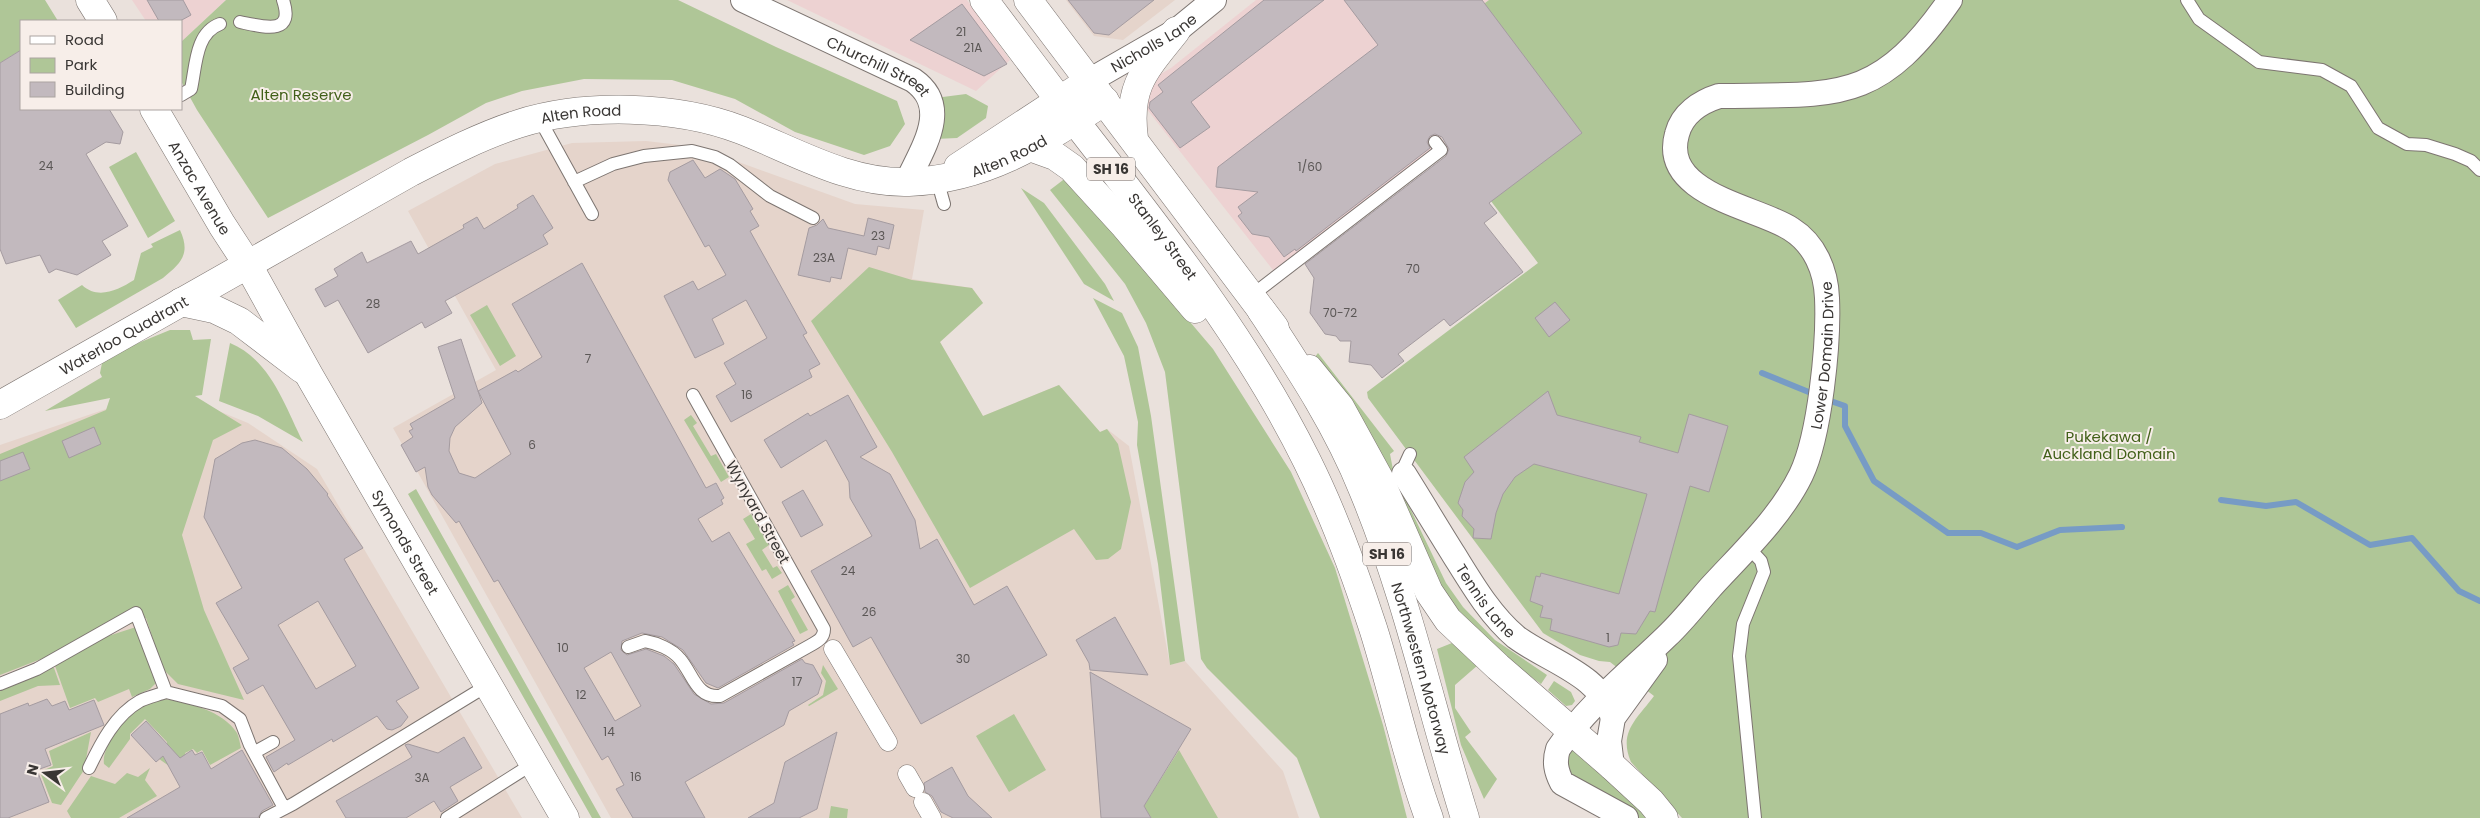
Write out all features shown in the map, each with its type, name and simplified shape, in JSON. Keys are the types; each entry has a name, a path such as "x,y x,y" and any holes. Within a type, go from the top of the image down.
{"main road":[{"path":"90,0 102,20"},
{"name":"Stanley Street","path":"984,0 1217,311 1278,408"},
{"name":"SH 16","path":"1028,0 1134,138 1256,303"},
{"path":"1134,138 1131,113 1136,90 1144,74 1176,31"},
{"path":"1067,111 1097,91"},
{"name":"Anzac Avenue","path":"157,110 222,225 248,265"},
{"name":"Alten Road","path":"248,265 419,168 504,128 539,118 593,111 628,110 691,117 740,130 838,170 882,180 908,182 940,191 1030,147 1067,111"},
{"name":"Alten Road","path":"940,191 1067,111"},
{"path":"1030,147 1055,156 1072,168 1123,224 1278,408"},
{"name":"Waterloo Quadrant","path":"0,405 248,265"},
{"name":"Symonds Street","path":"248,265 309,375 565,818"},
{"path":"181,302 214,309 239,321 309,375"},
{"path":"1256,303 1340,407 1379,478 1429,592 1448,620 1498,667 1612,766 1651,802 1664,818"},
{"name":"Northwestern Motorway","path":"1256,303 1319,399 1363,489 1383,540 1405,611 1442,746 1465,818"},
{"name":"SH 16","path":"1278,408 1308,462 1343,546 1372,628 1426,813"}],"street":[{"name":"Churchill Street","path":"742,0 912,80 924,88 930,98 933,112 931,126 908,182"},
{"name":"Nicholls Lane","path":"1097,91 1214,0"},
{"name":"Lower Domain Drive","path":"1572,730 1602,696 1668,635 1772,518 1799,479 1806,462 1818,412 1825,349 1827,295 1822,269 1814,252 1792,229 1718,198 1694,184 1681,167 1676,154 1678,131 1693,110 1706,101 1719,96 1820,94 1861,85 1887,70 1904,57 1919,41 1950,0"},
{"name":"Tennis Lane","path":"1407,464 1476,590 1497,617 1517,637 1568,668 1602,696 1613,718"},
{"name":"Lower Domain Drive","path":"1612,766 1608,742 1613,718 1655,660 1668,635"},
{"path":"833,649 888,742"},
{"path":"1602,696 1610,699 1628,698"},
{"path":"1572,730 1558,750 1555,760 1557,773 1562,783 1626,818"},
{"path":"915,788 932,818"}],"lane":[{"path":"240,22 271,27 280,25 286,21 287,14 282,0"},
{"path":"2186,0 2200,19 2259,62 2322,70 2351,86 2378,128 2407,144 2426,145 2455,154 2471,161 2480,170"},
{"path":"182,94 191,89 200,45 211,28 220,24"},
{"path":"539,118 592,214"},
{"path":"1256,303 1441,150 1435,142"},
{"path":"574,182 613,164 644,156 692,151 715,157 730,165 770,196 813,218"},
{"name":"Wynyard Street","path":"628,647 645,641 668,650 680,659 703,693 720,696 821,639 824,629 693,395"},
{"path":"1748,547 1761,561 1764,572 1743,624 1739,656 1754,818"},
{"path":"0,684 38,669 136,613 166,692"},
{"path":"266,818 294,804 488,685"},
{"path":"89,768 105,735 122,716 140,701 166,692 222,706 240,719 284,808"},
{"path":"255,752 273,742"},
{"path":"447,818 534,763"}],"shaded area":[{"path":"132,0 226,0 182,41 182,20 145,20"},
{"path":"787,0 967,0 1010,60 976,91"},
{"path":"1066,0 1175,0 1123,40 1094,36"},
{"path":"1256,0 1489,0 1393,72 1450,150 1280,279 1146,108 1152,79 1171,68"},
{"path":"646,141 697,147 855,204 924,210 912,279 972,288 983,303 940,342 983,416 1059,385 1100,432 1107,429 1129,446 1170,665 1185,661 1283,771 1299,818 611,818 393,428 496,370 408,211 495,164 572,143"},
{"path":"209,407 248,423 317,469 522,818 0,818 0,445 106,409"}],"green space":[{"path":"0,0 45,0 57,20 20,20 20,51 0,63"},
{"name":"Alten Reserve","path":"226,0 678,0 776,47 897,101 905,124 890,146 864,155 795,132 735,99 672,80 584,79 522,91 486,103 268,218 197,110 182,83 182,41"},
{"name":"Pukekawa / Auckland Domain","path":"1489,0 2480,0 2480,818 1682,818 1631,762 1628,751 1627,742 1631,726 1654,696 1610,662 1599,661 1580,655 1543,633 1368,398 1367,392 1538,263 1393,72"},
{"path":"966,94 988,106 986,118 957,138 935,139 935,98"},
{"path":"136,152 175,221 148,238 109,167"},
{"path":"1067,177 1213,349 1291,472 1335,568 1383,725 1407,818 1320,818 1297,758 1207,668 1201,659 1165,372 1146,323 1125,284 1050,190"},
{"path":"1021,188 1044,203 1105,284 1114,301 1084,284"},
{"path":"180,230 185,246 182,257 175,268 163,278 76,328 58,300 82,285 88,290 101,293 115,290 128,284 134,280 141,253 153,247 151,244"},
{"path":"869,267 912,280 972,288 983,303 940,342 983,416 1059,385 1100,432 1107,429 1118,444 1131,502 1121,549 1108,559 1096,560 1074,529 970,588 892,452 811,321"},
{"path":"1093,298 1122,313 1138,347 1151,416 1185,661 1170,665 1158,564 1137,445 1138,422 1124,356"},
{"path":"487,305 516,356 500,366 470,315"},
{"path":"170,330 190,330 193,340 211,339 202,395 195,396 242,425 213,440 182,535 204,610 244,700 178,684 163,669 146,618 0,675 0,454 106,410 110,398 45,411 102,377 100,373 102,363 114,353"},
{"path":"230,343 244,350 266,372 283,399 303,442 258,416 219,401"},
{"path":"1318,353 1394,451 1390,454 1394,475 1446,583 1463,607 1495,640 1547,675 1541,684 1497,652 1444,596 1312,361"},
{"path":"691,415 697,423 693,426 711,456 716,454 729,477 721,482 684,420"},
{"path":"416,489 601,818 592,818 408,494"},
{"path":"751,514 769,545 762,550 773,568 777,566 782,573 772,579 766,569 762,571 746,544 755,539 743,519"},
{"path":"788,585 795,597 791,600 808,630 800,634 778,591"},
{"path":"136,627 158,681 150,689 132,697 129,689 98,702 95,698 70,708 54,663 96,640"},
{"path":"1452,643 1462,649 1478,665 1455,685 1455,708 1471,732 1465,737 1497,779 1484,799 1461,745 1437,649"},
{"path":"823,665 838,689 809,706 823,695 826,681 821,673"},
{"path":"49,668 54,668 60,685 38,686 0,701 0,691"},
{"path":"1554,681 1571,692 1575,701 1572,705 1566,706 1548,690"},
{"path":"164,699 184,702 214,713 231,725 237,733 241,748 210,765 202,750 197,753 193,749 185,753 187,757 169,766 155,756 167,745 167,742 145,719 130,734 130,739 109,768 104,764 104,757 110,742 127,719 142,707"},
{"path":"1014,714 1046,770 1009,792 976,736"},
{"path":"91,732 84,770 61,805 52,803 40,772 53,766 49,751"},
{"path":"1579,746 1648,818 1636,818 1567,773 1564,758 1570,747"},
{"path":"1179,750 1218,818 1151,818 1144,806"},
{"path":"150,768 145,780 157,796 119,818 71,818 67,811 91,776 115,784 127,773 138,777"},
{"path":"831,806 848,809 847,818 829,818"}],"building":[{"path":"147,0 183,0 191,15 182,20 158,20"},
{"path":"1068,0 1154,0 1109,35 1094,33"},
{"path":"1264,0 1324,0 1191,102 1210,127 1180,148 1149,108 1150,102 1163,92 1158,85"},
{"path":"1344,0 1482,0 1582,133 1489,203 1497,213 1484,223 1523,272 1450,326 1444,319 1398,354 1404,361 1382,378 1371,365 1349,362 1351,341 1340,341 1336,336 1325,334 1310,313 1314,278 1305,264 1446,156 1449,149 1442,137 1435,134 1430,136 1427,142 1430,148 1296,251 1295,249 1284,257 1269,237 1252,234 1238,216 1242,213 1238,207 1258,192 1216,187 1218,167 1378,45"},
{"path":"962,4 1007,64 984,76 910,40"},
{"path":"20,51 20,110 110,110 123,132 120,144 106,142 86,154 128,226 102,241 111,255 77,275 56,269 49,273 40,255 6,264 0,249 0,63"},
{"path":"693,160 705,178 720,169 735,179 753,209 750,211 759,226 750,231 807,333 803,335 820,364 809,370 812,377 731,422 716,396 736,384 724,363 767,338 746,300 712,319 724,344 695,358 664,296 693,281 698,290 726,275 709,245 705,247 668,180 670,172"},
{"path":"533,195 553,228 543,235 548,244 445,301 452,313 425,328 422,322 368,353 338,300 325,307 315,289 338,276 334,269 362,252 367,263 411,241 418,254 464,228 463,225 477,217 484,229 518,208 517,205"},
{"path":"868,218 894,225 889,249 878,246 876,255 848,248 841,279 831,277 830,282 798,275 809,228 817,225 823,219 828,228 864,236"},
{"path":"582,263 706,488 716,483 724,498 721,500 723,504 698,519 712,542 729,532 795,641 792,642 794,645 718,688 706,683 683,650 662,637 642,633 622,641 621,650 627,655 646,649 664,656 674,664 694,694 711,704 724,703 802,659 805,663 813,665 822,681 818,694 789,711 784,725 685,782 705,818 633,818 616,789 624,785 608,756 602,760 498,580 494,582 459,521 456,523 432,495 428,487 425,467 416,472 401,445 413,437 409,431 413,429 410,424 455,398 438,347 461,339 478,391 516,370 518,372 542,357 512,304","holes":["478,391 511,454 475,478 459,473 449,451 450,438 455,427 482,403","611,652 641,706 615,721 584,668"]},
{"path":"1555,302 1570,320 1549,337 1535,318"},
{"path":"1548,391 1557,415 1641,437 1639,442 1678,453 1689,414 1728,426 1709,492 1690,486 1655,612 1650,611 1636,634 1621,633 1618,645 1609,647 1550,630 1552,619 1540,617 1543,606 1530,601 1536,576 1540,577 1541,573 1619,594 1647,494 1534,464 1515,477 1503,494 1496,513 1491,539 1473,538 1474,529 1462,516 1463,510 1458,503 1465,482 1474,472 1464,457"},
{"path":"848,395 877,447 860,457 890,474 915,520 920,549 937,539 974,605 1007,586 1047,655 921,724 871,637 853,647 811,571 872,536 850,498 849,482 826,440 781,468 764,440 808,413 810,416"},
{"path":"94,427 101,444 69,458 62,441"},
{"path":"255,440 282,448 307,469 328,494 363,548 344,559 419,688 396,701 408,717 401,726 392,730 387,729 377,716 333,742 332,739 274,772 266,757 295,740 263,685 247,694 233,668 249,659 216,603 242,588 204,517 215,459 242,443","holes":["318,601 356,666 316,689 278,625"]},
{"path":"23,452 30,469 0,481 0,461"},
{"path":"803,490 823,525 801,537 782,502"},
{"path":"1115,617 1148,675 1090,670 1089,663 1076,640"},
{"path":"1090,672 1191,729 1144,806 1151,818 1101,818"},
{"path":"47,699 52,706 65,701 69,710 94,700 104,725 45,749 51,765 37,770 49,802 8,818 0,818 0,714 28,703 29,706"},
{"path":"146,721 180,758 192,750 195,755 202,752 211,769 242,750 273,805 262,811 258,818 127,818 180,787 163,756 156,762 131,735"},
{"path":"837,732 817,809 799,818 748,818 774,803 785,762"},
{"path":"464,737 482,768 450,787 458,801 441,812 434,801 406,818 346,818 336,801 412,757 405,745 408,744 438,753"},
{"path":"952,767 968,796 992,818 953,818 941,812 932,796 925,792 924,783"}],"waterway":[{"path":"1762,373 1816,395"},
{"path":"1825,399 1845,406 1845,426 1874,481 1948,533 1981,533 2017,547 2060,530 2122,527"},
{"path":"2221,500 2266,506 2296,502 2370,545 2412,538 2459,591 2480,601"}]}
